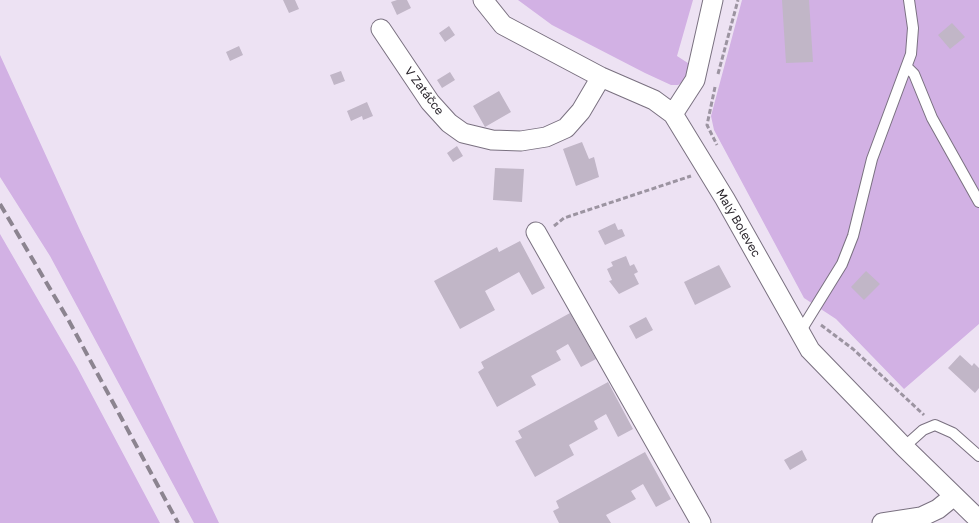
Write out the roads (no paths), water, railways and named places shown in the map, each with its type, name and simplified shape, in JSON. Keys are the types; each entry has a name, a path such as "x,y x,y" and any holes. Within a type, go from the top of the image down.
{"street":[{"name":"Malý Bolevec","path":"483,0 503,25 601,77 654,100 673,114 708,170 810,350 904,447 979,520"},
{"path":"673,114 695,80 713,0"},
{"name":"V Zatáčce","path":"381,28 430,102 449,123 464,133 492,140 521,141 546,137 566,128 581,111 601,77"},
{"path":"538,234 701,523"},
{"path":"882,523 905,522 938,510 954,496"}],"lane":[{"path":"800,332 842,264 853,236 872,159 912,54 913,28 909,0"},
{"path":"907,67 914,74 932,118 979,202"},
{"path":"904,447 923,430 935,425 953,433 979,456"}],"railway":[{"path":"0,204 69,321 178,523"}]}
